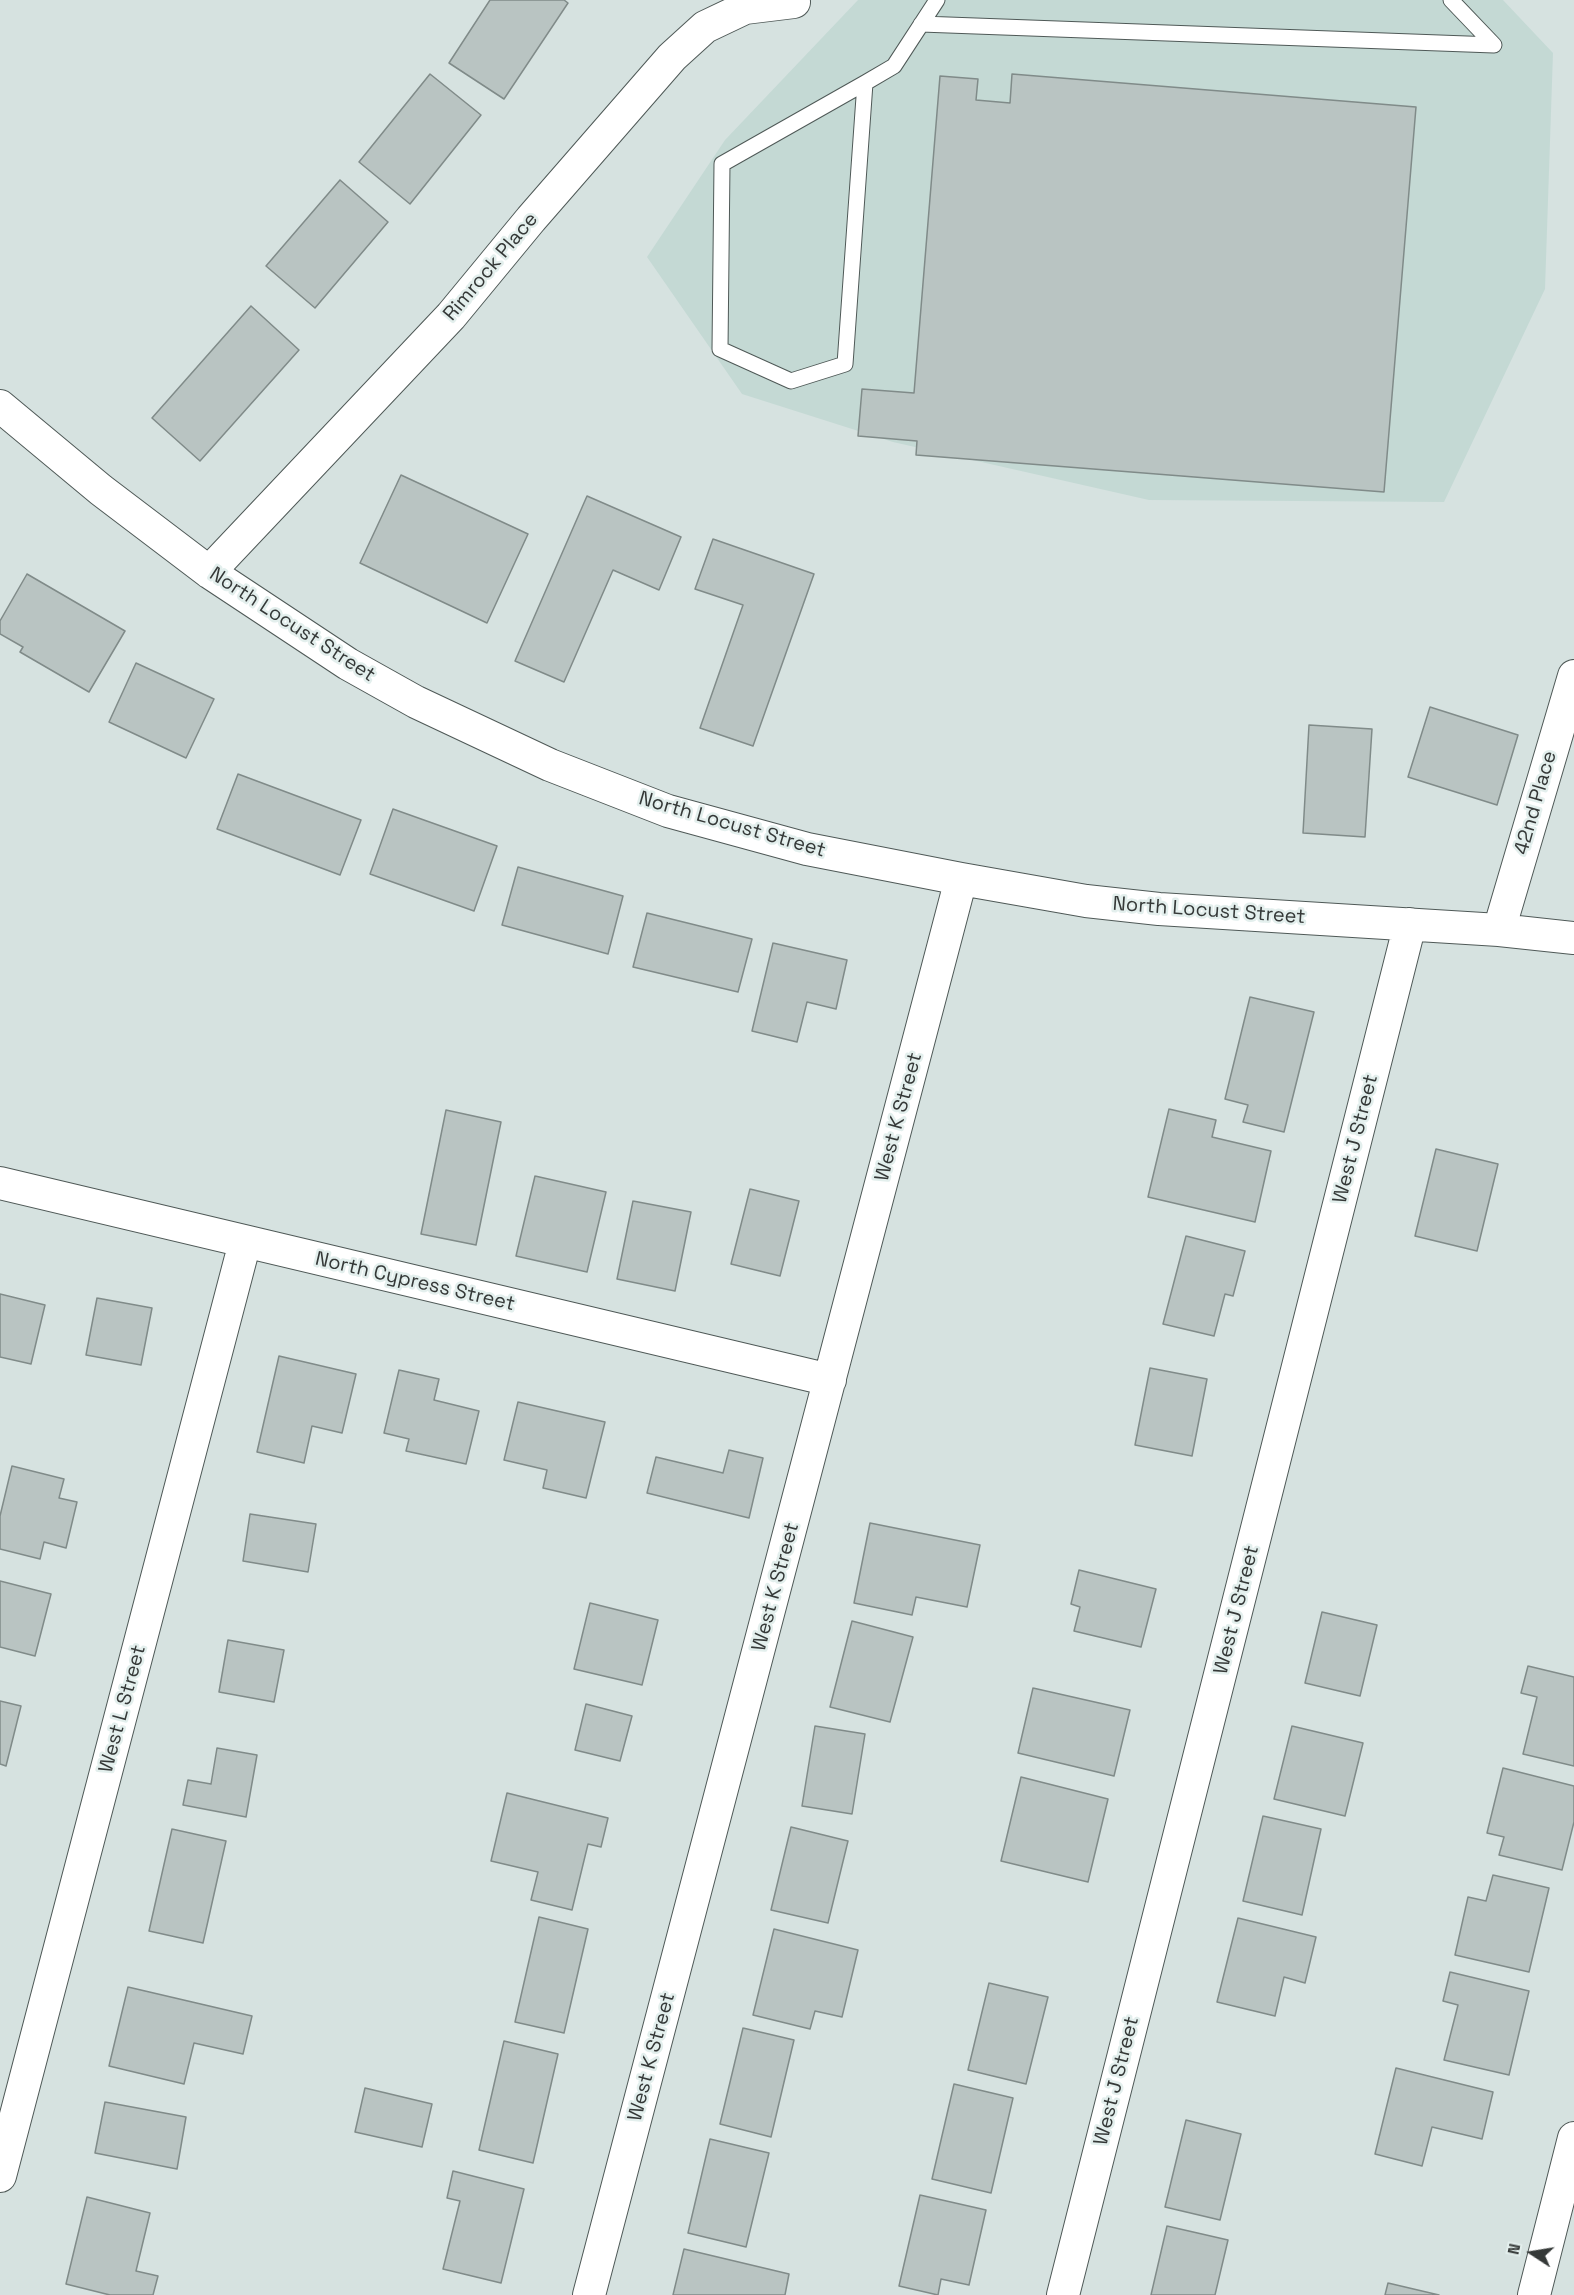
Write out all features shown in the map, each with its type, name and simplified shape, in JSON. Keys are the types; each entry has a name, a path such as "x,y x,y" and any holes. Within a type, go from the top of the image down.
{"street":[{"name":"Rimrock Place","path":"209,572 451,316 531,219 672,57 705,27 745,8 794,2"},
{"name":"North Locust Street","path":"0,406 101,490 209,572 348,664 417,702 550,765 668,811 807,849 1086,901 1159,909 1499,930 1574,938"},
{"name":"42nd Place","path":"1499,930 1574,676"},
{"name":"West K Street","path":"589,2295 961,879"},
{"name":"West J Street","path":"1063,2295 1410,924"},
{"name":"North Cypress Street","path":"0,1183 830,1380"},
{"name":"West L Street","path":"0,2176 245,1242"},
{"path":"1534,2295 1564,2218 1574,2138"}],"lane":[{"path":"865,82 845,364 791,381 720,349 722,164 865,82 894,66 937,0"},
{"path":"921,24 1494,45 1451,0"}],"shaded area":[{"path":"858,0 1503,0 1553,53 1545,289 1444,502 1149,500 893,442 742,394 647,257 725,140"}],"building":[{"path":"490,0 564,0 568,3 504,99 449,63"},
{"path":"430,74 481,115 410,204 359,162"},
{"path":"1012,74 1416,107 1384,492 916,455 917,441 858,436 862,389 914,393 940,76 978,79 976,100 1010,103"},
{"path":"340,180 388,222 315,308 266,266"},
{"path":"251,306 299,350 200,461 152,418"},
{"path":"401,475 528,534 487,623 360,563"},
{"path":"587,496 681,537 659,590 613,570 564,682 515,661"},
{"path":"713,539 814,574 753,746 700,728 743,605 695,589"},
{"path":"27,574 125,631 89,692 20,652 23,647 0,634 0,621"},
{"path":"136,663 214,699 186,758 109,722"},
{"path":"1430,707 1518,735 1497,805 1408,777"},
{"path":"1309,725 1372,729 1365,837 1303,833"},
{"path":"238,774 361,820 340,875 217,829"},
{"path":"393,809 497,846 474,911 370,874"},
{"path":"518,867 623,896 608,954 502,925"},
{"path":"647,913 752,939 738,992 633,967"},
{"path":"773,943 847,960 836,1009 807,1002 797,1042 752,1031"},
{"path":"1250,997 1314,1012 1284,1132 1243,1122 1248,1105 1225,1099"},
{"path":"1169,1109 1216,1120 1212,1137 1271,1151 1255,1222 1148,1197"},
{"path":"446,1110 501,1122 476,1245 421,1234"},
{"path":"1436,1149 1498,1164 1477,1251 1415,1236"},
{"path":"535,1176 606,1192 587,1272 516,1256"},
{"path":"750,1189 799,1201 780,1276 731,1264"},
{"path":"633,1201 691,1212 675,1291 617,1279"},
{"path":"1186,1236 1245,1251 1233,1296 1225,1294 1214,1336 1163,1324"},
{"path":"0,1294 45,1305 31,1364 0,1357"},
{"path":"97,1298 152,1308 141,1365 86,1355"},
{"path":"279,1356 356,1374 342,1433 312,1426 304,1463 257,1452"},
{"path":"1150,1368 1207,1379 1192,1456 1135,1445"},
{"path":"399,1370 439,1379 434,1400 479,1411 466,1464 406,1451 409,1439 384,1433"},
{"path":"518,1402 605,1422 586,1498 543,1488 547,1470 504,1460"},
{"path":"729,1450 763,1458 749,1518 647,1493 656,1457 723,1473"},
{"path":"12,1466 64,1479 59,1498 77,1502 66,1548 44,1542 40,1559 0,1549 0,1516"},
{"path":"250,1514 316,1524 308,1572 243,1561"},
{"path":"870,1523 980,1545 967,1607 916,1597 912,1615 854,1603"},
{"path":"1079,1570 1156,1589 1141,1647 1074,1631 1080,1607 1071,1604"},
{"path":"0,1581 51,1594 35,1656 0,1647"},
{"path":"590,1603 658,1620 642,1685 574,1669"},
{"path":"1322,1612 1377,1625 1360,1696 1305,1683"},
{"path":"852,1621 913,1637 890,1722 830,1707"},
{"path":"228,1640 284,1650 274,1702 219,1692"},
{"path":"1528,1666 1574,1677 1574,1766 1523,1754 1537,1697 1521,1693"},
{"path":"1033,1688 1130,1710 1114,1776 1018,1753"},
{"path":"0,1701 21,1706 6,1766 0,1764"},
{"path":"586,1704 632,1716 620,1761 575,1750"},
{"path":"815,1726 865,1734 852,1814 802,1806"},
{"path":"1292,1726 1363,1743 1345,1816 1274,1799"},
{"path":"217,1748 257,1755 246,1817 183,1805 188,1780 211,1784"},
{"path":"1503,1768 1574,1786 1574,1822 1562,1870 1499,1855 1504,1837 1487,1833"},
{"path":"1021,1777 1108,1799 1088,1882 1001,1861"},
{"path":"507,1793 608,1818 601,1847 588,1844 572,1910 531,1900 538,1872 491,1861"},
{"path":"1263,1816 1321,1829 1302,1915 1243,1901"},
{"path":"791,1827 848,1841 828,1923 771,1910"},
{"path":"172,1829 226,1841 203,1943 149,1931"},
{"path":"1493,1875 1549,1888 1529,1972 1455,1955 1468,1897 1486,1901"},
{"path":"539,1917 588,1929 564,2033 515,2022"},
{"path":"1238,1918 1316,1937 1305,1983 1284,1977 1275,2016 1217,2002"},
{"path":"774,1929 858,1950 842,2017 815,2011 810,2029 753,2015"},
{"path":"1450,1972 1529,1991 1509,2075 1444,2060 1458,2005 1443,2001"},
{"path":"989,1983 1048,1997 1026,2084 968,2070"},
{"path":"128,1987 252,2016 243,2054 194,2043 184,2084 109,2066"},
{"path":"743,2028 794,2040 771,2137 720,2124"},
{"path":"504,2041 558,2054 533,2163 479,2150"},
{"path":"1396,2068 1493,2092 1482,2139 1432,2127 1422,2166 1375,2154"},
{"path":"954,2084 1013,2098 991,2193 932,2179"},
{"path":"365,2088 432,2104 422,2147 355,2132"},
{"path":"105,2102 186,2117 177,2169 95,2153"},
{"path":"1186,2120 1241,2134 1220,2220 1165,2207"},
{"path":"710,2139 769,2153 746,2247 688,2233"},
{"path":"453,2171 524,2189 501,2283 443,2269 460,2201 447,2198"},
{"path":"920,2195 986,2210 969,2285 941,2279 938,2295 899,2286"},
{"path":"87,2197 150,2213 136,2271 158,2276 153,2295 110,2295 66,2284"},
{"path":"1167,2226 1228,2240 1215,2295 1151,2295"},
{"path":"684,2249 789,2274 785,2295 673,2295"},
{"path":"1388,2283 1439,2295 1385,2295"}]}
